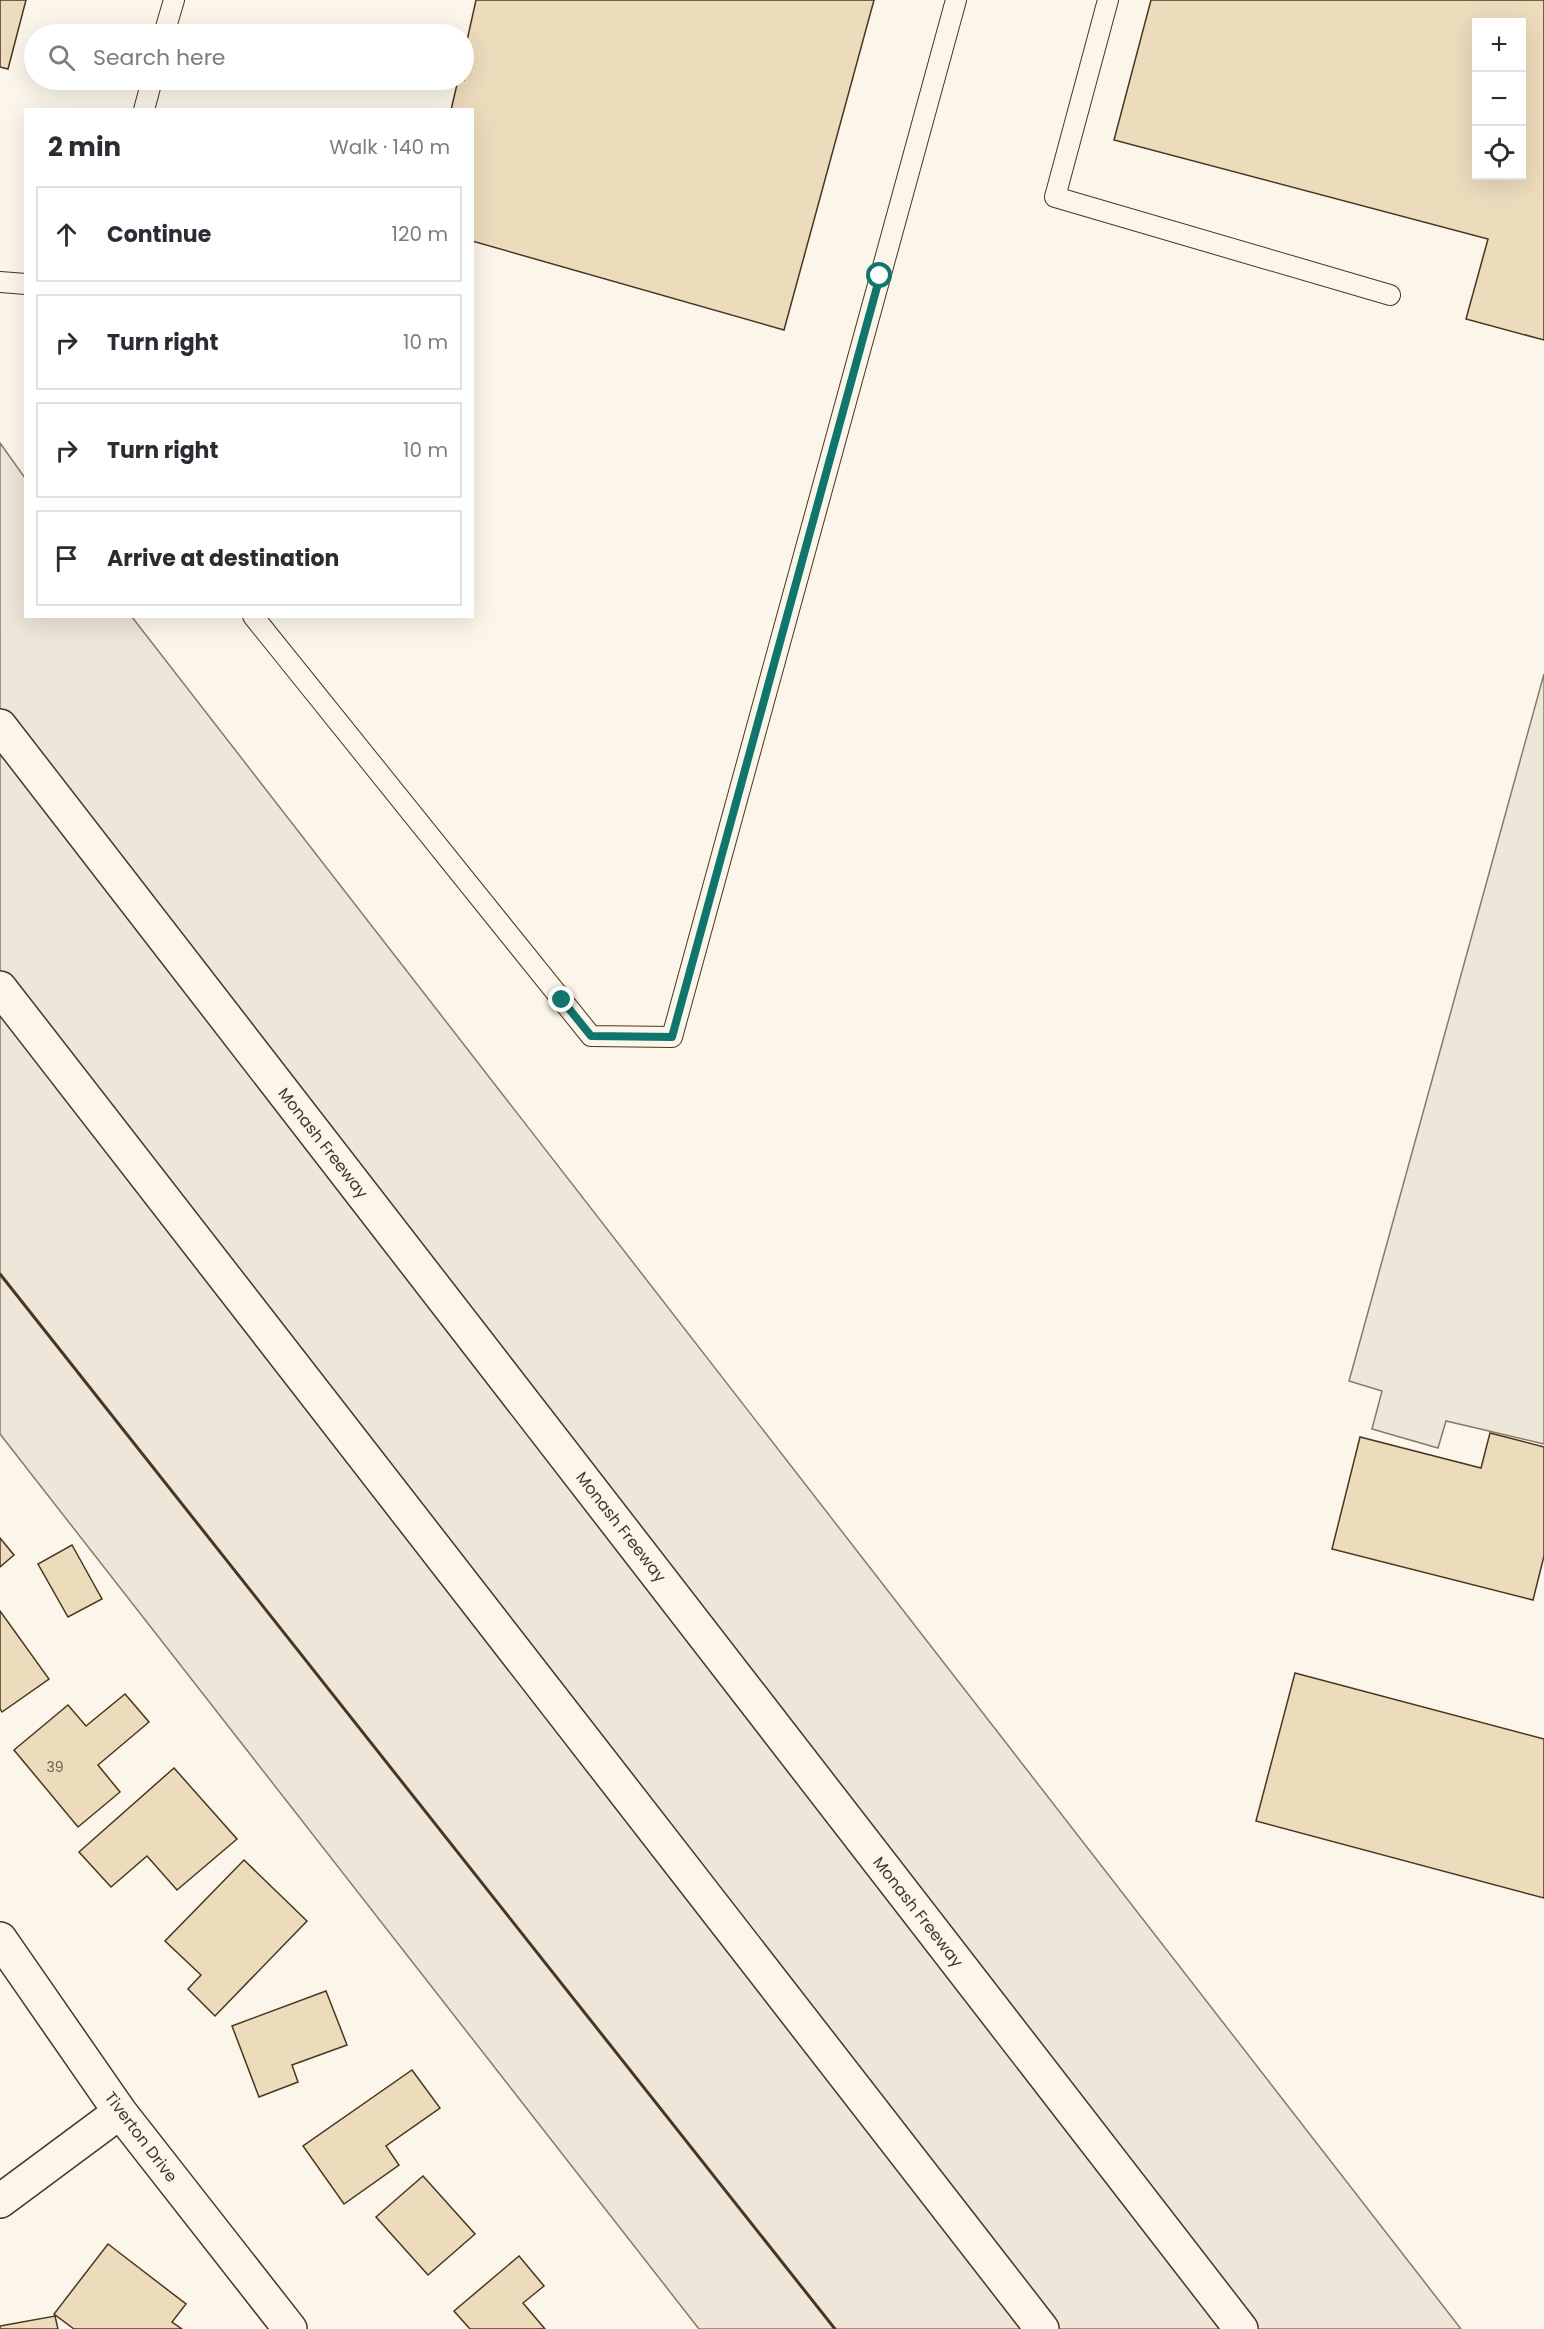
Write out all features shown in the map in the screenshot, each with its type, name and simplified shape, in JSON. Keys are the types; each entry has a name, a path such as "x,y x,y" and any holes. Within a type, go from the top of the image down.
{"main road":[{"name":"Monash Freeway","path":"0,726 1241,2329"},
{"path":"0,988 1042,2329"},
{"name":"Tiverton Drive","path":"0,1939 120,2112 290,2329"},
{"path":"0,2201 120,2112"}],"lane":[{"path":"168,24 174,0"},
{"path":"254,618 591,1036 672,1037 956,0"},
{"path":"1108,0 1055,197 1390,295"},
{"path":"145,108 149,90"},
{"path":"0,282 24,284"}],"shaded area":[{"path":"0,443 24,477 24,618 133,618 1461,2329 699,2329 0,1434"},
{"path":"1544,674 1544,1444 1446,1421 1438,1448 1372,1429 1382,1391 1349,1381"}],"building":[{"path":"0,0 26,0 8,69 0,67"},
{"path":"476,0 874,0 784,330 474,242 474,108 451,108 456,90 474,90 474,24 471,24"},
{"path":"1151,0 1544,0 1544,340 1466,319 1488,239 1114,140"},
{"path":"1490,1433 1544,1447 1544,1556 1533,1600 1332,1549 1360,1437 1481,1468"},
{"path":"0,1538 14,1555 0,1567"},
{"path":"72,1545 102,1599 68,1617 38,1564"},
{"path":"0,1611 49,1679 2,1712 0,1709"},
{"path":"1295,1673 1544,1739 1544,1898 1256,1821"},
{"path":"125,1694 149,1722 98,1765 120,1792 78,1827 14,1750 68,1705 86,1726"},
{"path":"174,1768 237,1839 177,1890 147,1856 111,1887 79,1852"},
{"path":"244,1860 307,1921 215,2016 188,1989 201,1975 165,1941"},
{"path":"326,1991 347,2045 292,2065 298,2082 259,2097 232,2026"},
{"path":"412,2070 440,2108 386,2146 399,2165 344,2204 303,2146"},
{"path":"423,2176 475,2234 428,2275 376,2217"},
{"path":"108,2244 186,2304 172,2322 182,2329 74,2329 54,2314"},
{"path":"519,2256 544,2286 523,2303 545,2329 470,2329 454,2311"},
{"path":"55,2316 58,2329 0,2329 0,2326"}],"wall":[{"path":"0,1274 835,2329"}],"route":[{"path":"562,1000 591,1036 672,1037 880,276"}]}
